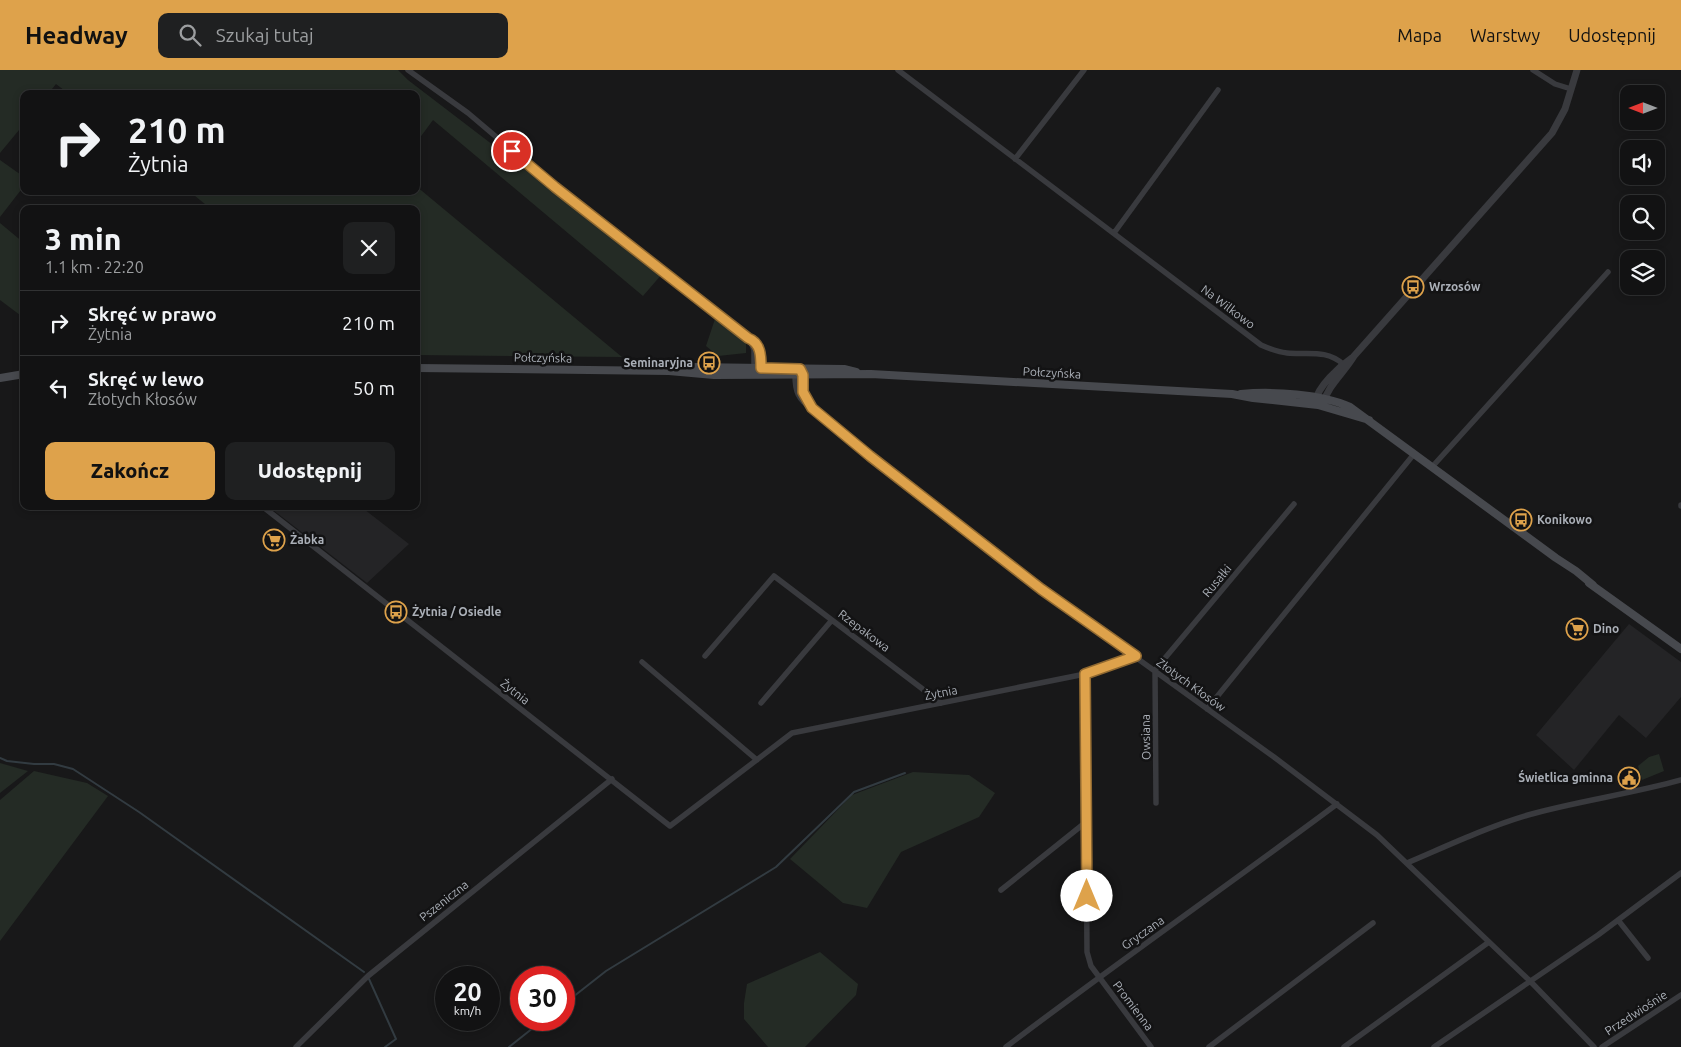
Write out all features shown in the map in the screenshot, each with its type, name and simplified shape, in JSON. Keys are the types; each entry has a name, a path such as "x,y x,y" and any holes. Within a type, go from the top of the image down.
{"main road":[{"name":"Połczyńska","path":"420,368 669,371 693,374 757,370 799,373 871,374 1232,394 1252,398 1320,401 1369,420 1580,577 1680,646"},
{"path":"0,378 20,375"}],"street":[{"path":"408,70 468,113 555,187 748,338 754,350 757,370"},
{"name":"Na Wilkowo","path":"898,70 1261,345 1274,351 1287,353 1329,355 1343,364"},
{"path":"1015,159 1084,70"},
{"path":"1533,70 1556,84 1571,89"},
{"path":"1320,401 1347,368 1354,356 1552,133 1565,109 1577,70"},
{"path":"1114,233 1218,90"},
{"path":"1432,467 1608,272"},
{"path":"1320,401 1320,390 1343,364 1354,356"},
{"name":"Złotych Kłosów","path":"799,373 795,386 798,396 804,403 870,456 1041,589 1274,757 1377,835 1531,982 1594,1047"},
{"path":"1207,709 1414,454"},
{"name":"Rusałki","path":"1155,670 1294,504"},
{"name":"Żytnia","path":"267,510 670,826 792,733 1085,674 1136,656"},
{"name":"Rzepakowa","path":"705,656 774,576 941,703"},
{"path":"760,703 832,620"},
{"path":"642,662 757,760"},
{"name":"Owsiana","path":"1155,670 1156,803"},
{"path":"1085,674 1087,952 1091,966 1098,977"},
{"name":"Pszeniczna","path":"296,1047 368,976 612,779"},
{"path":"1407,863 1528,815 1681,780"},
{"name":"Gryczana","path":"1006,1047 1098,977 1336,804"},
{"path":"1001,890 1086,822"},
{"path":"1434,1047 1531,982 1681,873"},
{"path":"1618,920 1648,958"},
{"path":"1209,1047 1373,923"},
{"path":"1344,1047 1489,942"},
{"name":"Promienna","path":"1098,977 1129,1015 1151,1047"},
{"name":"Przedwiośnie","path":"1602,1047 1681,995"}],"shaded area":[{"path":"0,70 398,70 408,80 662,274 643,296 433,120 420,138 420,90 64,90 56,84 51,90 20,90 20,129 0,153"},
{"path":"0,160 20,174 20,191 0,217"},
{"path":"420,189 622,357 420,355 420,205 206,205 194,195 420,195"},
{"path":"0,223 20,240 20,315 0,300"},
{"path":"715,319 746,343 746,353 718,356 706,346"},
{"path":"273,510 365,510 409,544 367,583"},
{"path":"1629,624 1681,662 1681,697 1646,738 1619,715 1574,770 1536,735"},
{"path":"1659,754 1664,771 1642,780 1638,766 1649,757"},
{"path":"0,763 28,771 0,793"},
{"path":"34,771 87,783 108,796 0,941 0,800"},
{"path":"913,772 969,775 995,793 979,817 901,852 867,908 843,903 790,859 852,795"},
{"path":"820,952 858,984 856,995 805,1047 768,1047 744,1019 747,984"}],"waterway":[{"path":"0,758 7,761 54,764 73,769 139,812 364,972"},
{"path":"575,995 606,971 776,867 854,792 905,773"},
{"path":"369,979 396,1039 385,1047"},
{"path":"509,1047 529,1031"}],"place":[{"name":"Wrzosów","path":"1413,287"},
{"name":"Seminaryjna","path":"709,363"},
{"name":"Konikowo","path":"1521,520"},
{"name":"Żabka","path":"274,540"},
{"name":"Żytnia / Osiedle","path":"396,612"},
{"name":"Dino","path":"1577,629"},
{"name":"Świetlica gminna","path":"1629,778"}],"route":[{"path":"512,151 570,199 748,338 754,340 761,354 761,368 800,369 803,375 803,392 812,408 870,456 1041,589 1136,656 1085,674 1087,896"}]}
